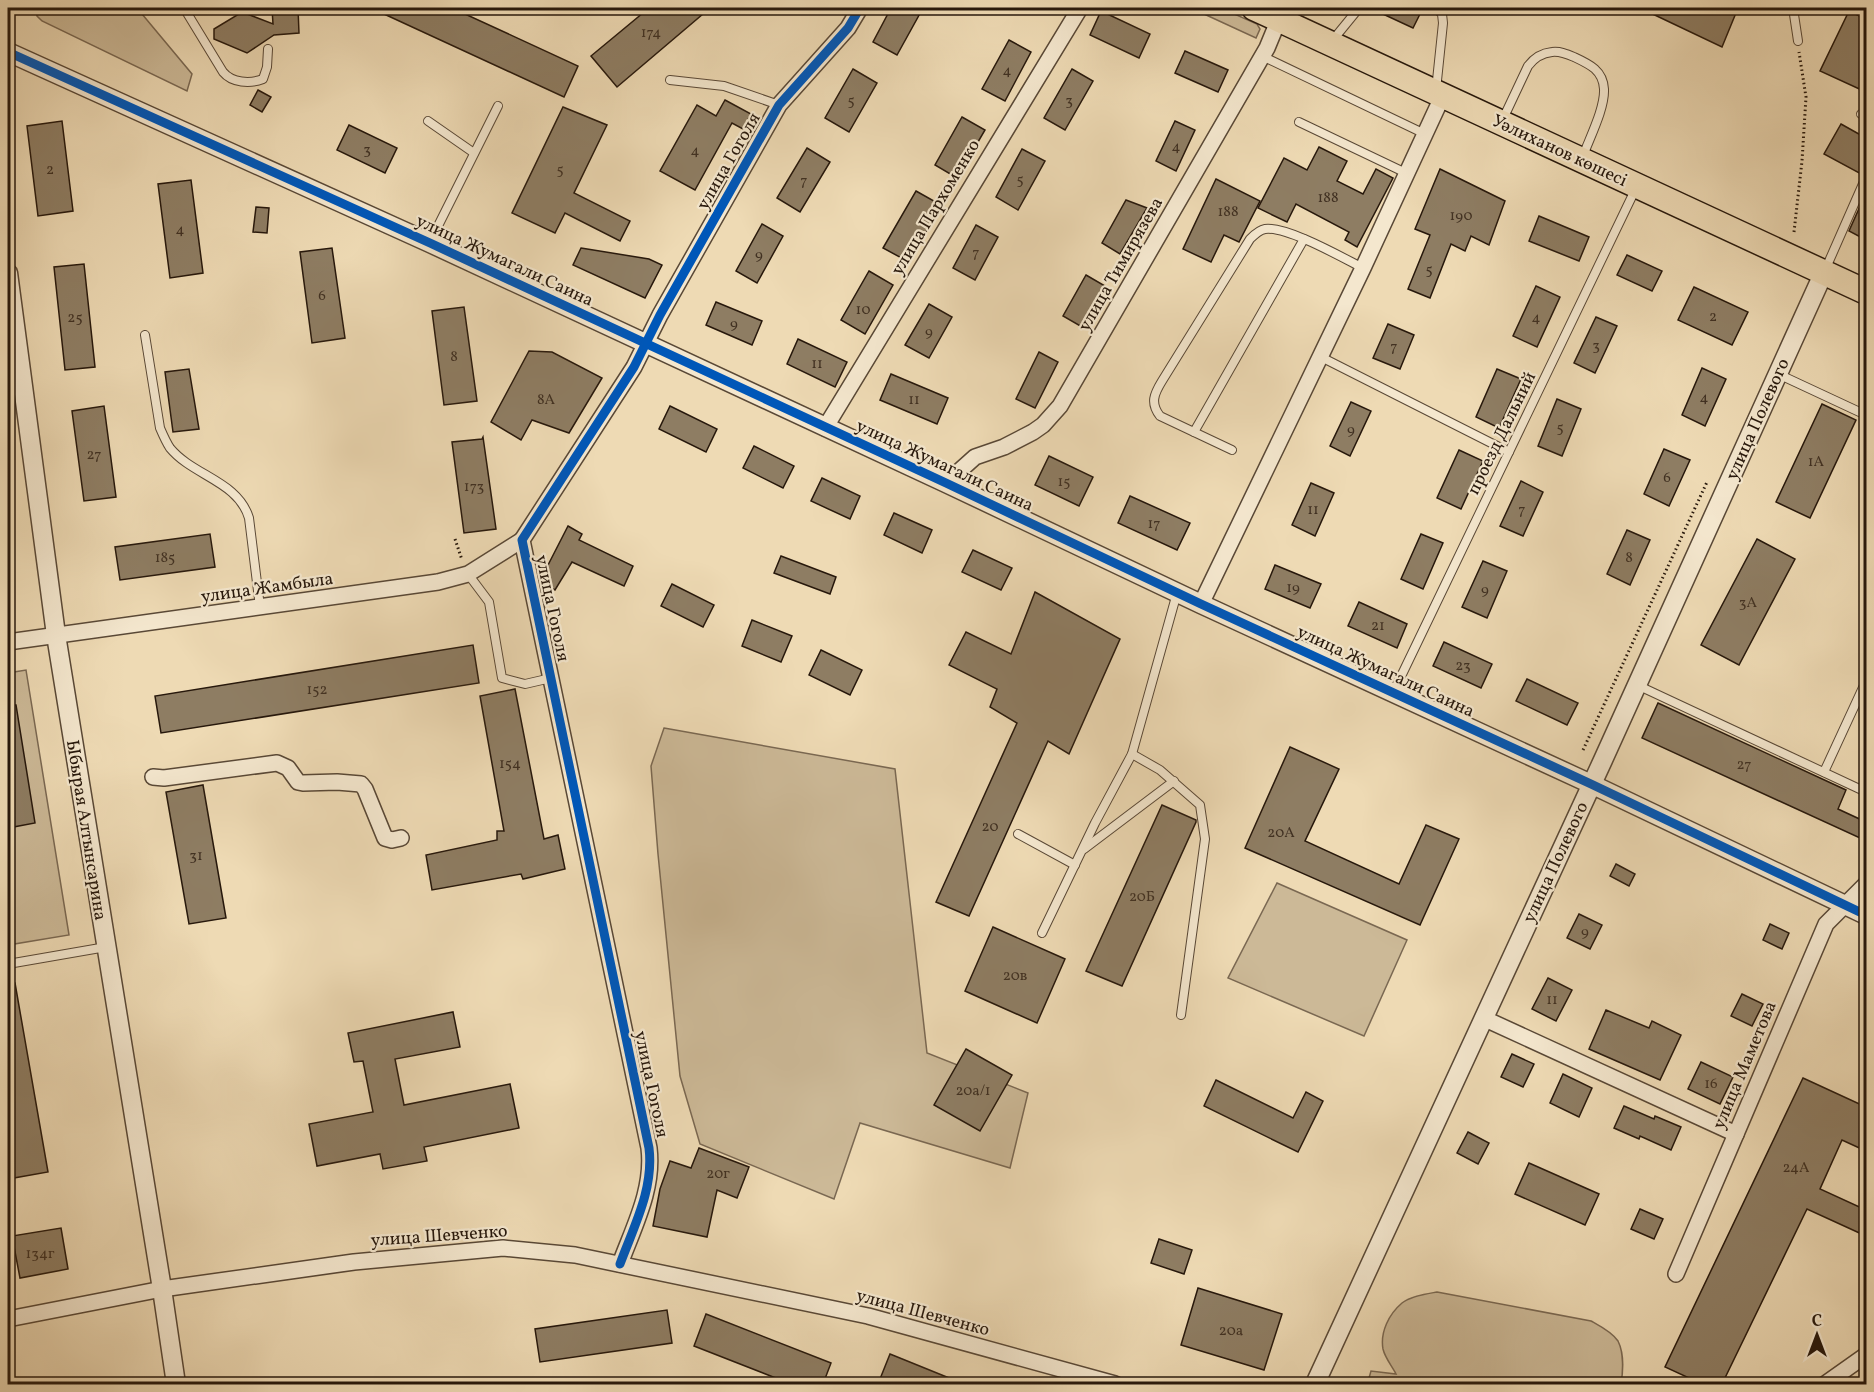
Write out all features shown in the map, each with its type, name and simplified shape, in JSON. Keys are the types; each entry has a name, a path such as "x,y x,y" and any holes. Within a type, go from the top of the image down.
{"highway":[{"name":"Уәлиханов көшесі","path":"1254,8 1866,292"}],"street":[{"name":"улица Гоголя","path":"620,1264 646,1194 650,1160 522,540 634,367 645,343 779,105 848,28 860,8"},
{"name":"улица Пархоменко","path":"825,428 1080,8"},
{"name":"улица Тимирязева","path":"946,483 975,457 1004,447 1033,432 1043,425 1060,406 1262,56 1279,19"},
{"name":"улица Жумагали Саина","path":"8,52 430,243 1591,784 1866,915"},
{"path":"1201,604 1364,268 1425,134 1440,93"},
{"name":"улица Полевого","path":"1315,1384 1637,685 1824,272"},
{"name":"Ыбырая Алтынсарина","path":"8,273 56,635 176,1384"},
{"name":"улица Жамбыла","path":"8,642 438,582 468,574 522,540"},
{"path":"153,777 164,778 277,763 288,768 298,782 361,784 385,838 392,840 400,838"},
{"name":"улица Маметова","path":"1676,1274 1826,924 1866,884"},
{"path":"1484,1018 1736,1134"},
{"name":"улица Шевченко","path":"8,1319 162,1289 354,1262 503,1248 575,1255 868,1316 1115,1384"},
{"path":"1825,1384 1866,1356"}],"lane":[{"path":"184,8 229,79 252,81 263,79 267,67 268,49"},
{"path":"1331,43 1359,8"},
{"path":"1436,8 1442,14 1443,23 1440,93"},
{"path":"1792,8 1798,41"},
{"path":"1501,122 1528,66 1534,59 1552,52 1562,52 1591,64 1602,78 1603,100 1581,160"},
{"path":"1262,56 1425,134"},
{"path":"669,80 723,86 779,105"},
{"path":"430,243 498,106"},
{"path":"428,121 474,153"},
{"path":"1299,122 1406,173"},
{"path":"1824,272 1866,177"},
{"name":"проезд Дальний","path":"1394,693 1637,187"},
{"path":"1232,450 1160,416 1153,400 1158,388 1250,239 1261,230 1268,228 1277,230 1304,239 1364,268"},
{"path":"1194,432 1304,239"},
{"path":"145,335 160,428 170,448 179,457 235,495 247,510 260,608"},
{"path":"1321,357 1509,452"},
{"path":"1777,374 1866,415"},
{"path":"468,574 489,602 502,678 525,684 551,678"},
{"path":"1042,933 1132,754 1177,592"},
{"path":"1824,772 1866,681"},
{"path":"1637,685 1866,792"},
{"path":"1132,754 1160,770 1200,806 1205,839 1181,1015"},
{"path":"1083,850 1174,781"},
{"path":"1018,834 1075,865"},
{"path":"8,964 105,947"}],"path":[{"path":"1794,232 1806,96 1798,41"},
{"path":"1583,750 1708,479"},
{"path":"455,539 468,574"}],"shaded area":[{"path":"35,8 137,8 192,74 187,91 42,21 37,16"},
{"path":"1191,8 1221,8 1257,24 1260,29 1256,38"},
{"path":"26,670 69,935 8,945 8,673"},
{"path":"664,728 895,769 927,1053 1028,1093 1010,1168 860,1123 834,1199 700,1144 680,1076 658,854 651,766"},
{"path":"1277,883 1407,940 1364,1036 1228,978"},
{"path":"1437,1292 1591,1321 1609,1332 1618,1341 1623,1368 1621,1384 1404,1384 1369,1378 1371,1371 1396,1374 1385,1356 1382,1343 1386,1324 1393,1312 1410,1299"}],"building":[{"path":"272,8 298,8 299,33 274,35 247,53 214,39 214,29 242,12 273,24"},
{"path":"371,8 452,8 578,66 564,97"},
{"path":"649,8 710,8 617,87 591,56"},
{"path":"891,8 923,8 897,55 873,42"},
{"path":"1370,8 1423,8 1413,28"},
{"path":"1640,8 1738,8 1722,47"},
{"path":"1101,11 1150,34 1139,58 1090,35"},
{"path":"1849,11 1866,19 1866,92 1820,71"},
{"path":"1009,40 1031,52 1005,101 982,89"},
{"path":"1185,51 1228,70 1218,92 1175,73"},
{"path":"853,69 877,83 849,132 825,118"},
{"path":"1072,69 1093,81 1065,130 1044,118"},
{"path":"258,90 271,97 262,112 250,105"},
{"path":"725,100 751,114 743,129 732,123 695,190 660,171 697,105 716,116"},
{"path":"563,107 607,125 574,193 630,221 620,241 565,213 555,233 512,213"},
{"path":"962,117 985,130 957,178 935,165"},
{"path":"62,121 73,211 38,216 27,126"},
{"path":"1175,121 1195,130 1176,171 1156,161"},
{"path":"1841,124 1866,138 1866,171 1861,174 1824,154"},
{"path":"349,125 397,148 385,173 337,150"},
{"path":"1319,147 1347,161 1337,181 1363,194 1376,169 1393,178 1357,247 1345,240 1349,232 1296,204 1287,222 1258,208 1284,158 1307,170"},
{"path":"807,148 830,162 800,212 777,198"},
{"path":"1022,149 1045,161 1018,210 996,197"},
{"path":"1440,169 1505,201 1489,245 1471,236 1465,251 1451,244 1430,298 1408,289 1430,235 1415,229"},
{"path":"1216,179 1260,201 1239,242 1224,235 1211,262 1183,249"},
{"path":"191,180 203,273 170,278 158,184"},
{"path":"916,191 941,205 909,262 883,248"},
{"path":"1866,193 1866,240 1849,231"},
{"path":"1126,200 1147,208 1120,254 1102,243"},
{"path":"256,207 269,208 267,233 253,232"},
{"path":"1539,216 1589,237 1579,261 1529,241"},
{"path":"762,224 783,236 757,283 736,271"},
{"path":"976,225 998,237 975,280 953,268"},
{"path":"332,248 345,338 312,343 300,252"},
{"path":"581,248 649,259 662,265 645,298 573,265"},
{"path":"1627,255 1662,271 1652,291 1617,275"},
{"path":"84,264 95,367 65,370 54,267"},
{"path":"869,271 893,285 865,334 841,320"},
{"path":"1086,275 1105,286 1082,327 1063,316"},
{"path":"1536,286 1560,297 1537,347 1513,336"},
{"path":"1694,287 1748,312 1732,345 1678,320"},
{"path":"716,302 762,321 752,345 706,325"},
{"path":"929,304 952,317 929,358 905,345"},
{"path":"464,307 477,401 444,405 432,311"},
{"path":"1596,317 1617,326 1595,373 1574,363"},
{"path":"1388,324 1414,335 1400,369 1373,358"},
{"path":"798,339 847,362 835,387 787,364"},
{"path":"529,351 552,352 602,378 569,433 532,420 521,440 491,422"},
{"path":"1039,352 1058,362 1035,408 1016,399"},
{"path":"1702,368 1726,379 1705,426 1682,415"},
{"path":"189,369 199,429 173,432 165,372"},
{"path":"1497,369 1521,379 1499,428 1476,417"},
{"path":"891,374 948,398 937,424 880,400"},
{"path":"1557,399 1581,409 1562,456 1538,446"},
{"path":"1351,402 1371,411 1350,456 1330,446"},
{"path":"1822,404 1856,420 1810,518 1776,502"},
{"path":"104,406 116,497 84,501 72,411"},
{"path":"670,406 717,429 706,452 659,429"},
{"path":"483,437 496,529 464,533 452,442 482,439"},
{"path":"754,446 794,466 783,488 743,468"},
{"path":"1664,449 1690,460 1669,506 1644,494"},
{"path":"1459,450 1483,461 1461,509 1437,498"},
{"path":"1049,456 1093,477 1079,506 1035,485"},
{"path":"822,478 860,496 850,519 811,501"},
{"path":"1521,481 1543,492 1523,536 1500,526"},
{"path":"1311,483 1334,493 1315,536 1292,525"},
{"path":"1130,496 1190,523 1177,550 1118,523"},
{"path":"894,513 932,530 922,553 884,535"},
{"path":"568,526 582,534 579,540 633,566 624,586 572,562 555,590 540,581 539,575 546,563 548,565"},
{"path":"1627,530 1650,540 1630,585 1607,574"},
{"path":"210,534 215,567 120,580 115,547"},
{"path":"1421,534 1443,543 1423,589 1401,579"},
{"path":"1757,539 1795,559 1739,665 1701,645"},
{"path":"973,550 1012,568 1001,590 962,572"},
{"path":"781,556 836,577 830,594 774,573"},
{"path":"1483,561 1507,571 1487,618 1462,607"},
{"path":"1275,565 1321,584 1310,608 1265,589"},
{"path":"672,584 714,605 703,627 661,606"},
{"path":"1035,592 1120,639 1069,754 1048,741 969,916 936,902 1017,723 990,707 997,689 949,665 966,632 1011,654"},
{"path":"1359,602 1407,624 1397,648 1348,626"},
{"path":"752,620 792,636 781,662 742,646"},
{"path":"1444,642 1492,664 1481,688 1433,666"},
{"path":"473,645 479,683 161,733 155,696"},
{"path":"821,650 862,670 850,695 809,675"},
{"path":"1527,679 1578,703 1567,725 1516,701"},
{"path":"515,689 544,839 558,835 565,869 523,879 521,874 432,890 426,855 497,840 497,831 504,831 480,696"},
{"path":"1658,703 1846,790 1838,809 1866,822 1860,838 1642,738"},
{"path":"8,705 16,705 35,823 8,828"},
{"path":"1290,747 1339,769 1305,841 1399,884 1426,825 1459,839 1420,925 1245,848"},
{"path":"203,785 226,918 189,924 166,792"},
{"path":"1162,805 1196,822 1122,986 1086,971"},
{"path":"1616,864 1635,874 1629,886 1610,876"},
{"path":"1579,914 1602,925 1590,949 1567,938"},
{"path":"1770,924 1789,933 1782,949 1763,940"},
{"path":"993,927 1065,959 1037,1023 965,991"},
{"path":"1548,978 1572,990 1556,1021 1532,1009"},
{"path":"15,983 48,1172 8,1179 8,984"},
{"path":"1742,994 1763,1004 1752,1026 1731,1016"},
{"path":"1606,1010 1649,1028 1652,1021 1681,1035 1660,1080 1589,1049"},
{"path":"453,1012 460,1047 395,1059 404,1105 510,1084 519,1128 424,1147 427,1161 383,1169 380,1154 317,1166 309,1124 373,1112 363,1061 354,1062 348,1033"},
{"path":"966,1049 1012,1075 980,1131 934,1105"},
{"path":"1512,1054 1534,1064 1523,1087 1501,1077"},
{"path":"1701,1062 1733,1077 1720,1104 1688,1089"},
{"path":"1563,1074 1592,1088 1579,1117 1550,1103"},
{"path":"1803,1078 1866,1107 1866,1151 1842,1140 1820,1189 1866,1210 1866,1236 1807,1209 1722,1384 1702,1384 1665,1367"},
{"path":"1216,1080 1293,1118 1306,1092 1323,1101 1298,1152 1204,1106"},
{"path":"1624,1106 1654,1119 1655,1116 1681,1127 1671,1150 1640,1136 1639,1139 1614,1128"},
{"path":"1468,1132 1489,1143 1478,1164 1457,1153"},
{"path":"699,1148 749,1167 737,1198 717,1190 707,1237 653,1226 660,1189 670,1161 691,1168"},
{"path":"1529,1163 1599,1194 1585,1225 1515,1194"},
{"path":"1640,1209 1663,1219 1654,1239 1631,1229"},
{"path":"61,1228 68,1269 20,1278 12,1236"},
{"path":"1159,1239 1192,1250 1184,1274 1151,1263"},
{"path":"1198,1288 1282,1314 1264,1370 1181,1345"},
{"path":"667,1310 672,1343 540,1362 535,1329"},
{"path":"706,1314 831,1363 823,1384 791,1384 694,1346"},
{"path":"890,1354 964,1384 878,1384"}],"cycle path":[{"path":"620,1264 646,1193 649,1178 649,1148 522,540 634,367 660,315 779,105 848,28 860,8"},
{"path":"8,52 430,243 1591,784 1866,915"}]}
